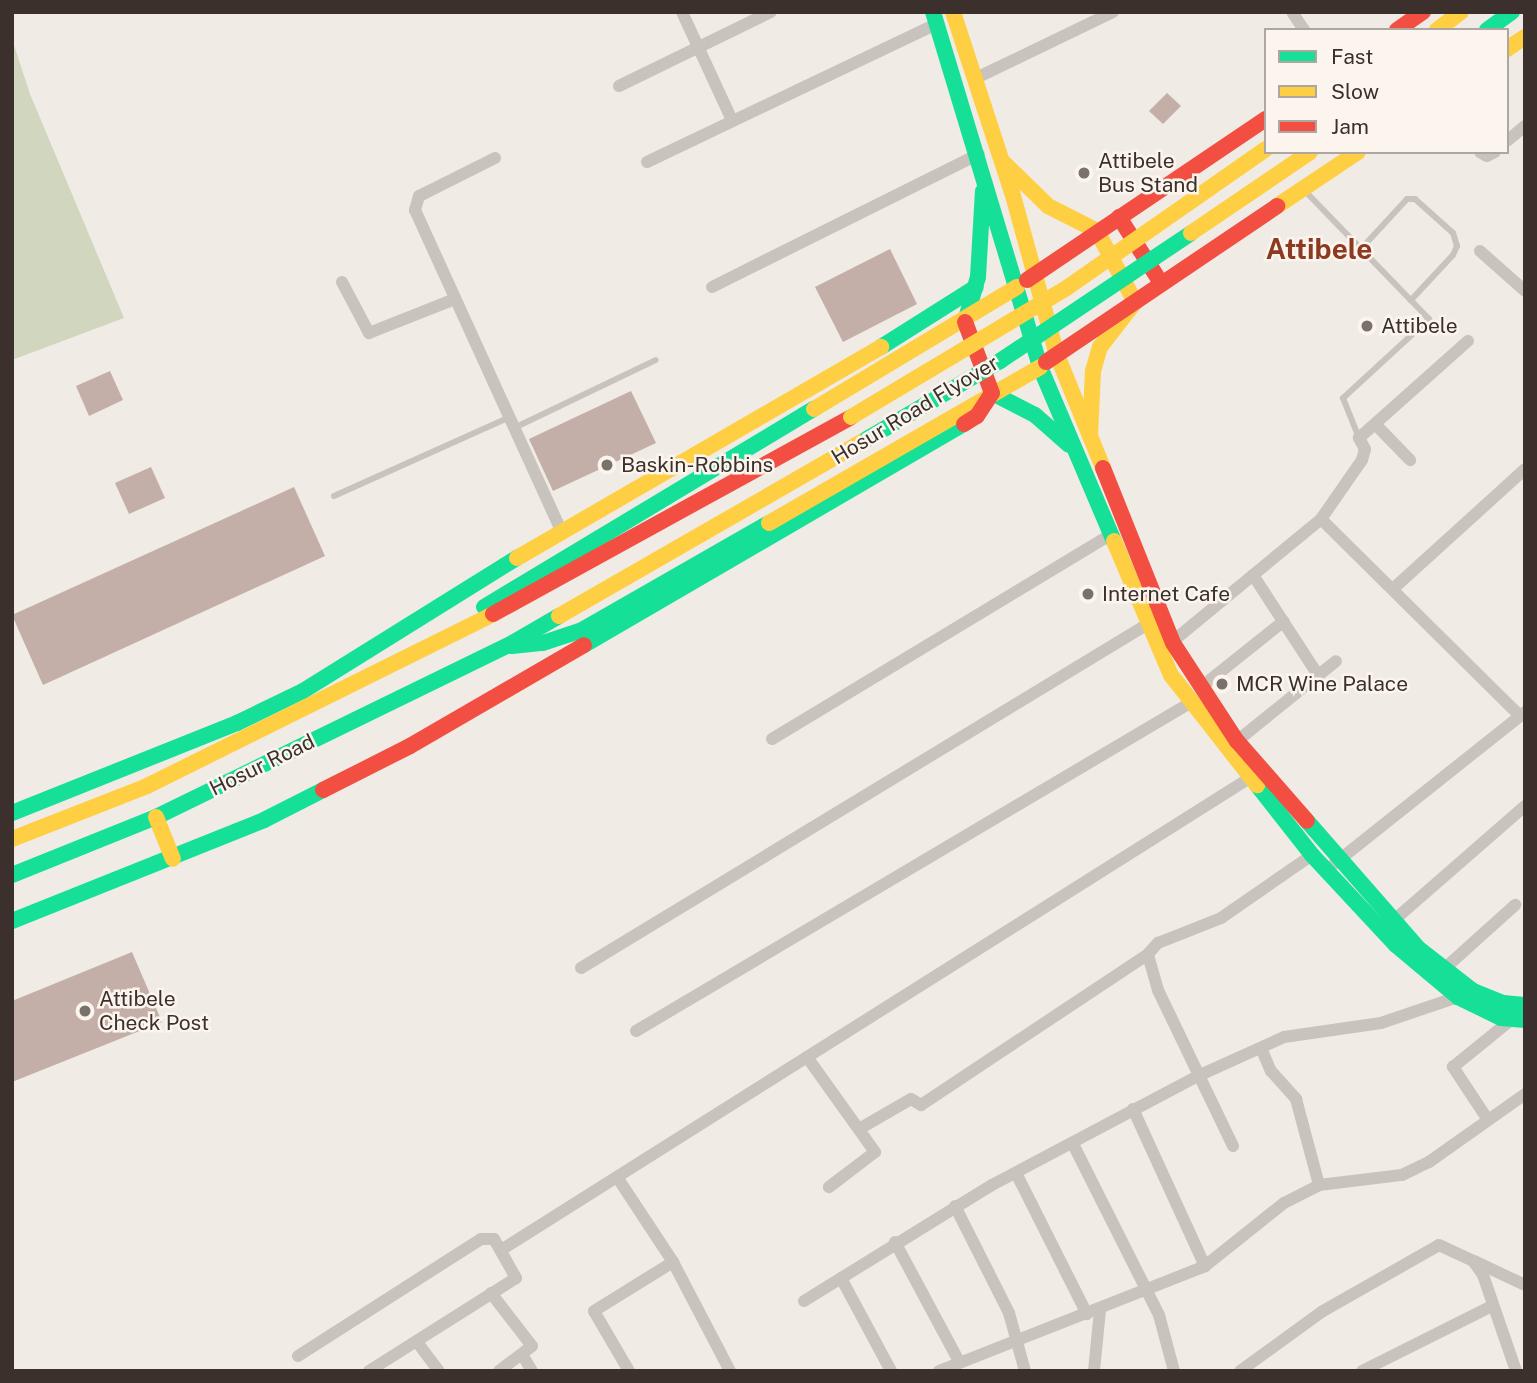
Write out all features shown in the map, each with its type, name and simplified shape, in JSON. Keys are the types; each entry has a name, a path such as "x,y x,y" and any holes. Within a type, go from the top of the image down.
{"main road":[{"path":"953,12 1036,273 1057,355 1154,620 1158,651 1190,703 1256,775 1340,859 1393,921 1444,969 1473,990 1503,1003 1525,1005"},
{"path":"1400,28 1423,12"},
{"path":"1440,28 1461,12"},
{"path":"1490,28 1512,12"},
{"path":"934,18 981,159 1040,367 1074,450 1154,620 1173,643 1256,775 1326,871 1396,945 1458,997 1482,1011 1518,1019"},
{"path":"1509,48 1525,37"},
{"path":"479,622 484,606 965,321 1264,120"},
{"name":"Hosur Road Flyover","path":"479,622 851,417 1068,287 1264,150"},
{"name":"Hosur Road Flyover","path":"507,646 1012,353 1307,154"},
{"path":"507,646 543,643 582,629 1040,367 1355,154"},
{"path":"1000,158 1048,206 1097,231 1135,302"},
{"path":"981,159 983,215 976,287 965,321 992,393 1035,415 1074,450"},
{"path":"1119,217 1161,283"},
{"path":"12,813 237,723 303,691 561,530 881,347 976,287"},
{"path":"1090,443 1093,371 1100,347 1135,302"},
{"path":"881,347 892,364"},
{"path":"12,921 173,859 264,820 410,746 552,666 977,416 992,393"},
{"path":"1074,450 1090,443"},
{"name":"Hosur Road","path":"12,838 147,786 479,622"},
{"name":"Hosur Road","path":"16,876 156,817 507,646"},
{"path":"156,817 173,859"}],"street":[{"path":"682,12 732,120"},
{"path":"619,86 771,12"},
{"path":"974,79 1113,12"},
{"path":"1292,12 1303,28"},
{"path":"647,162 934,18"},
{"path":"1509,139 1525,126"},
{"path":"495,158 415,202 455,299 561,530"},
{"path":"712,287 981,159"},
{"path":"1480,251 1525,291"},
{"path":"342,282 369,333 455,299"},
{"path":"1158,651 1173,643 1321,519 1362,460 1365,449 1359,438 1468,341"},
{"path":"1376,425 1410,460"},
{"path":"1395,587 1525,469"},
{"path":"1321,519 1395,587 1523,714 1326,871"},
{"path":"772,739 1112,534"},
{"path":"1253,575 1318,675"},
{"path":"582,968 1154,620"},
{"path":"1200,688 1284,621"},
{"path":"1237,741 1336,661"},
{"path":"636,1031 1190,703"},
{"path":"501,1250 1256,775"},
{"path":"1393,921 1525,806"},
{"path":"859,1129 911,1099 921,1105 1148,954 1158,943 1221,918 1312,855"},
{"path":"1444,969 1515,905"},
{"path":"1148,954 1158,990 1233,1146"},
{"path":"804,1301 895,1241 955,1206 1200,1075 1284,1037 1381,1023 1458,997"},
{"path":"1488,1120 1453,1067 1518,1019"},
{"path":"1261,1048 1271,1071 1296,1099 1319,1185"},
{"path":"807,1057 875,1152 829,1187"},
{"path":"939,1371 1205,1266 1284,1203 1319,1185 1402,1175 1429,1162 1525,1094"},
{"path":"1133,1109 1205,1266"},
{"path":"1073,1144 1165,1330 1174,1371"},
{"path":"1016,1173 1093,1312 1094,1371"},
{"path":"617,1177 673,1262 730,1371"},
{"path":"955,1206 1018,1342 1025,1371"},
{"path":"298,1356 481,1239 494,1239 516,1278 369,1371"},
{"path":"895,1241 960,1363"},
{"path":"1240,1371 1323,1311 1422,1251 1439,1245 1525,1285"},
{"path":"1474,1261 1516,1371"},
{"path":"629,1371 594,1311 673,1262"},
{"path":"841,1278 891,1371"},
{"path":"491,1293 532,1346 523,1356 499,1371"},
{"path":"1362,1371 1492,1306"},
{"path":"417,1342 439,1371"},
{"path":"523,1356 532,1371"},
{"path":"974,1371 981,1356"}],"lane":[{"path":"1304,190 1360,250 1427,315 1429,325 1343,398 1359,438"},
{"path":"1360,250 1407,199 1415,199 1453,233 1457,246 1453,255 1411,300"},
{"path":"334,496 656,360"}],"green space":[{"path":"12,39 30,94 124,318 12,360"}],"building":[{"path":"1167,93 1181,106 1163,124 1149,111"},
{"path":"890,249 917,304 843,342 815,287"},
{"path":"110,371 123,400 89,416 76,386"},
{"path":"631,391 656,443 553,491 529,439"},
{"path":"151,467 165,498 129,514 115,483"},
{"path":"294,487 325,556 43,685 12,615"},
{"name":"Attibele Check Post","path":"132,952 162,1022 12,1082 12,1001"}],"traffic: fast":[{"path":"933,12 1040,367 1114,541"},
{"path":"1490,28 1512,12"},
{"path":"965,322 978,277 983,191"},
{"path":"867,439 1000,361 1191,233"},
{"path":"881,347 976,287"},
{"path":"992,393 1035,415 1069,445"},
{"path":"484,607 814,409"},
{"path":"584,645 964,424"},
{"path":"512,646 543,643 582,630 769,523"},
{"path":"12,813 237,723 303,691 517,558"},
{"path":"12,875 156,817 507,646 559,616"},
{"path":"1257,785 1312,855 1396,945 1458,997 1501,1018 1525,1020"},
{"path":"12,921 264,820 323,790"},
{"path":"1307,821 1418,948 1473,991 1503,1003 1525,1005"}],"traffic: slow":[{"path":"953,12 1012,192 1057,355 1103,468"},
{"path":"1440,28 1461,12"},
{"path":"1509,48 1525,37"},
{"path":"851,417 1068,287 1264,150"},
{"path":"1191,233 1307,154"},
{"path":"1277,206 1355,154"},
{"path":"1004,163 1048,206 1097,231"},
{"path":"1097,231 1135,302"},
{"path":"814,409 1017,287"},
{"path":"1090,436 1093,371 1100,347 1135,302"},
{"path":"517,558 881,347"},
{"path":"769,523 1040,367"},
{"path":"559,616 867,439"},
{"path":"1114,541 1171,675 1257,785"},
{"path":"12,839 147,786 493,614"},
{"path":"156,817 173,859"}],"traffic: jam":[{"path":"1400,28 1423,12"},
{"path":"1027,280 1264,120"},
{"path":"1046,362 1277,206"},
{"path":"1119,217 1161,283"},
{"path":"964,424 977,416 992,393 965,322"},
{"path":"493,614 851,417"},
{"path":"1103,468 1173,643 1237,741 1307,821"},
{"path":"323,790 410,746 584,645"}],"place":[{"name":"Attibele Bus Stand","path":"1084,173"},
{"name":"Attibele","path":"1367,326"},
{"name":"Baskin-Robbins","path":"607,465"},
{"name":"Internet Cafe","path":"1088,594"},
{"name":"MCR Wine Palace","path":"1222,684"},
{"name":"Attibele Check Post","path":"85,1011"}],"district":[{"name":"Attibele","path":"1319,249"}]}
